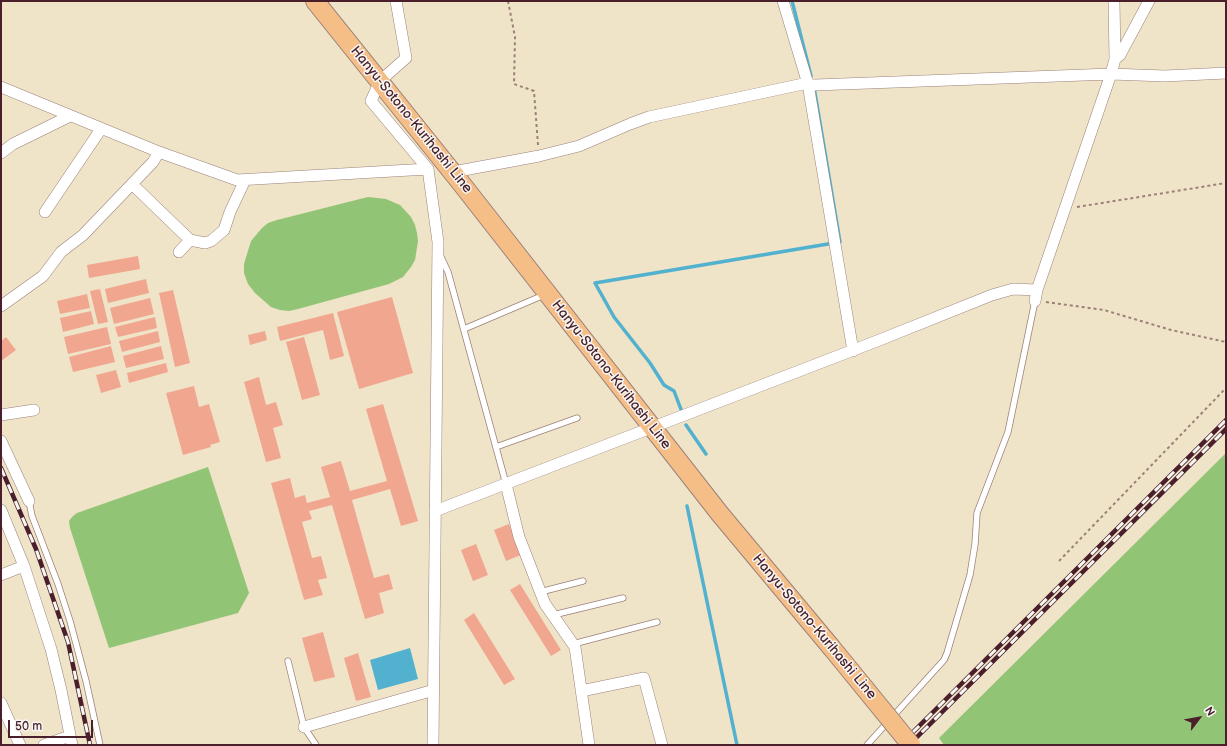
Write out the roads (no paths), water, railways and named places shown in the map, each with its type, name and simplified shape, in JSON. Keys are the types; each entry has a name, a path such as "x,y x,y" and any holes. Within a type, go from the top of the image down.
{"main road":[{"name":"Hanyu-Sotono-Kurihashi Line","path":"315,1 453,172 720,514 911,745"}],"street":[{"path":"396,1 406,58 380,81 372,101 428,169 438,249 433,745"},
{"path":"783,1 808,84 853,351"},
{"path":"435,511 853,351 992,295 1013,289 1036,296 1115,60 1114,1"},
{"path":"1115,60 1120,55 1149,1"},
{"path":"453,172 539,156 579,146 649,117 803,84 1111,74 1165,76 1226,73"},
{"path":"1,87 159,152 237,180 428,169"},
{"path":"2,150 70,116"},
{"path":"45,212 101,129"},
{"path":"1,306 43,276 61,252 83,235 153,162 159,152"},
{"path":"132,184 190,240 205,243 211,241 224,230 230,212 245,180"},
{"path":"179,252 190,240"},
{"path":"1,415 34,410"},
{"path":"1,441 29,501"},
{"path":"506,484 519,536 544,604 575,647 589,745"},
{"path":"1,510 24,566 51,649 71,741 44,745"},
{"path":"1,574 24,566"},
{"path":"581,690 644,678 662,745"},
{"path":"304,727 434,690"},
{"path":"1,703 20,745"}],"lane":[{"path":"438,249 448,272 506,484"},
{"path":"464,330 547,293"},
{"path":"867,745 944,660 948,653 970,575 975,544 977,513 1008,432 1036,296"},
{"path":"496,447 577,418"},
{"path":"29,501 32,516 58,584 72,629 86,681 100,745"},
{"path":"540,592 583,581"},
{"path":"553,615 623,598"},
{"path":"573,644 657,622"},
{"path":"288,661 304,727 316,745"}],"water":[{"path":"410,648 418,679 378,690 370,660"}],"waterway":[{"path":"792,1 811,76"},
{"path":"814,87 840,242 838,242"},
{"path":"682,412 674,391 664,385 650,363 614,317 595,283 828,244"},
{"path":"686,425 706,454"},
{"path":"687,506 737,745"}],"railway":[{"path":"900,745 1226,420"},
{"path":"909,745 1226,429"},
{"path":"1,468 36,549 68,642 90,745"}]}
